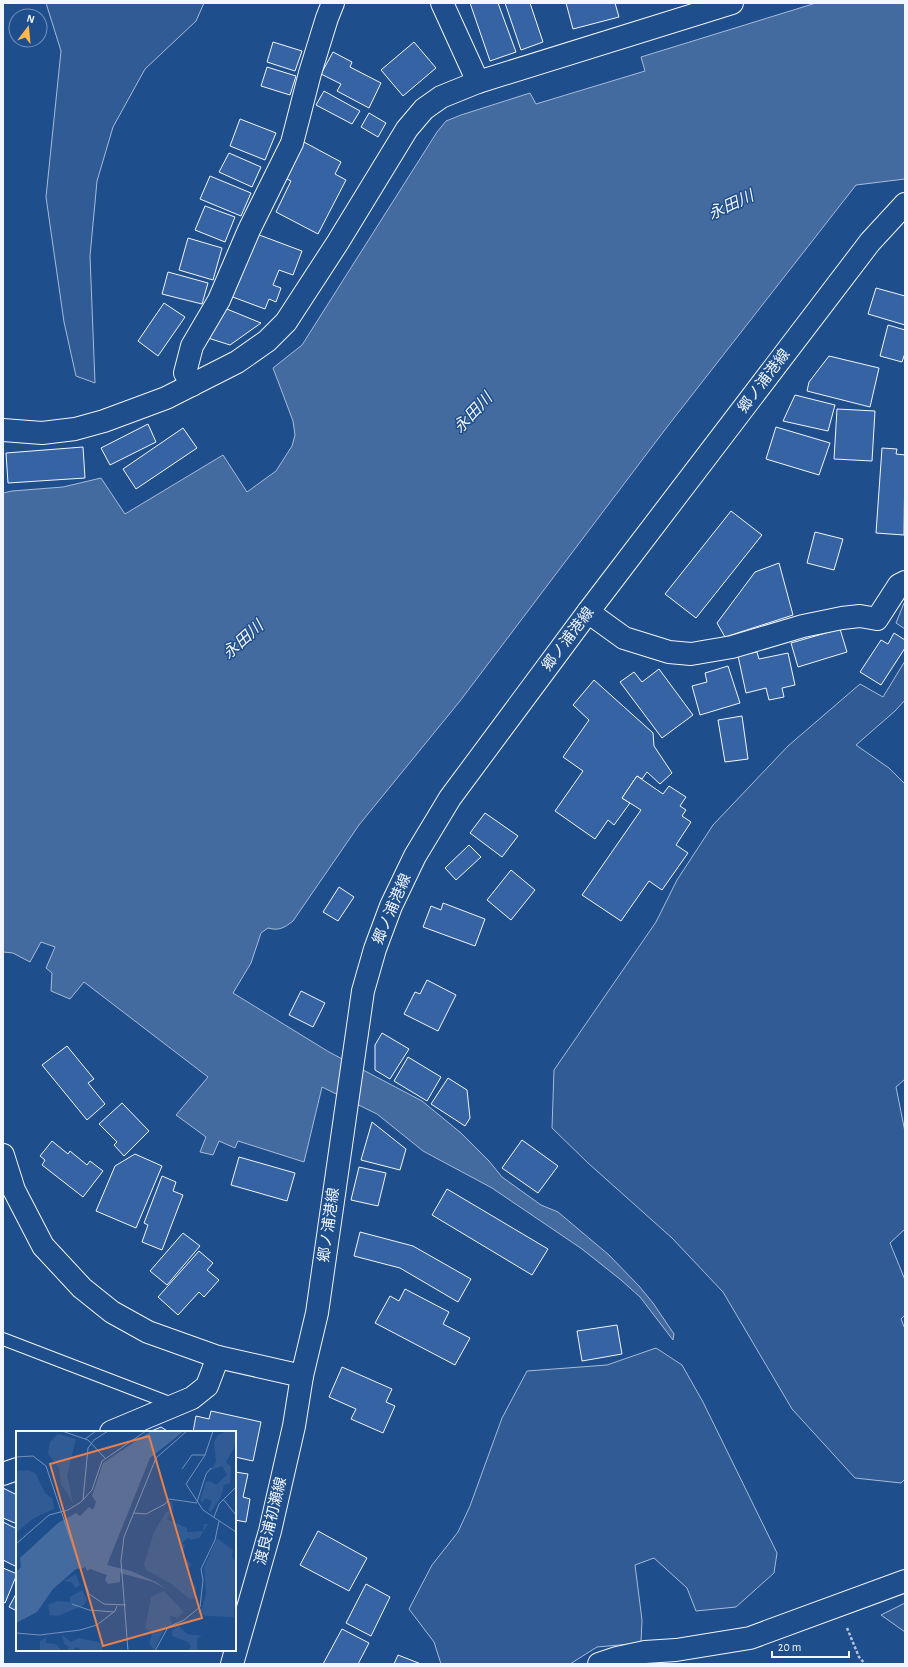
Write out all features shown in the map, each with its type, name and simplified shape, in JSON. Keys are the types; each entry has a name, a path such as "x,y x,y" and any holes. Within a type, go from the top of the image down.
{"street":[{"path":"192,385 185,373 192,346 219,300 249,230 292,143 310,73 333,3"},
{"path":"442,3 478,82"},
{"path":"3,430 42,433 75,429 104,421 166,398 237,362 267,341 286,322 338,242 407,129 424,109 441,96 478,82 732,3"},
{"name":"郷ノ浦港線","path":"302,1376 317,1313 363,991 375,949 391,906 415,856 450,798 588,612 870,242 905,204"},
{"path":"588,612 624,638 669,652 691,654 732,648 803,626 842,618 860,616 877,619 899,585 905,582"},
{"path":"3,1156 14,1190 43,1246 82,1288 112,1312 148,1332 218,1357 302,1376"},
{"path":"113,1431 192,1398 207,1386 218,1357"},
{"name":"渡良浦初瀬線","path":"236,1650 270,1531 294,1426 302,1376"},
{"path":"3,1474 16,1469"},
{"path":"599,1664 617,1658 645,1652 676,1650 750,1638 905,1581"},
{"name":"渡良浦初瀬線","path":"232,1664 236,1651"}],"lane":[{"path":"3,1339 176,1405"}],"path":[{"path":"838,1606 859,1657 865,1664"}],"shaded area":[{"path":"46,3 204,3 196,21 145,69 113,127 97,181 90,256 95,383 76,376 64,322 46,197 61,51"},
{"path":"905,603 905,629 896,623"},
{"path":"905,661 905,700 895,711 856,745 889,768 905,784 905,1079 896,1087 905,1132 905,1229 890,1243 905,1280 905,1315 901,1319 905,1329 905,1479 901,1483 855,1478 792,1409 723,1292 672,1238 588,1163 552,1128 554,1070 656,922 677,880 713,825 788,746 860,684 883,697"},
{"path":"656,1348 682,1365 703,1402 777,1553 774,1573 736,1607 696,1611 687,1588 654,1558 635,1565 642,1620 641,1643 597,1647 570,1664 441,1664 434,1642 409,1609 432,1565 458,1532 470,1506 502,1418 527,1371 607,1365"},
{"path":"905,1603 905,1632 881,1615"}],"water":[{"name":"永田川","path":"816,3 905,3 905,179 856,185 667,427 460,701 359,825 293,921 281,928 268,928 261,933 251,963 233,993 329,1052 422,1101 461,1133 489,1161 502,1177 541,1205 558,1212 609,1255 653,1303 674,1334 673,1340 640,1297 582,1249 492,1188 423,1151 377,1114 322,1087 304,1162 238,1141 235,1148 219,1141 213,1155 200,1152 206,1137 176,1115 208,1077 84,982 70,999 51,991 52,973 46,968 55,947 41,942 30,962 13,953 3,952 3,493 63,487 101,478 125,514 223,455 247,492 276,471 292,446 295,435 293,421 273,368 302,345 437,132 446,121 530,93 536,104 645,71 641,57"}],"building":[{"path":"470,3 498,3 516,52 490,61"},
{"path":"505,3 530,3 543,42 521,50"},
{"path":"566,3 615,3 619,17 573,29"},
{"path":"273,42 302,51 295,71 267,62"},
{"path":"414,42 436,68 403,96 381,70"},
{"path":"333,52 352,62 350,67 381,83 369,108 337,91 341,84 321,74"},
{"path":"267,67 296,76 290,95 261,86"},
{"path":"324,91 360,111 352,124 316,105"},
{"path":"369,113 386,123 378,137 361,127"},
{"path":"240,119 276,133 265,160 230,146"},
{"path":"302,141 341,162 335,174 346,180 318,234 276,212 291,181 283,177"},
{"path":"229,153 261,167 252,187 219,172"},
{"path":"210,176 251,193 241,216 200,199"},
{"path":"205,206 235,217 225,242 195,230"},
{"path":"254,233 302,251 293,275 279,270 273,285 281,288 276,302 269,299 265,309 230,296"},
{"path":"188,238 222,248 213,280 179,270"},
{"path":"168,272 208,283 202,304 162,294"},
{"path":"876,288 905,296 905,325 868,314"},
{"path":"164,303 185,317 158,356 138,341"},
{"path":"222,307 261,323 230,345 208,338"},
{"path":"888,325 905,330 905,353 902,362 880,356"},
{"path":"829,356 879,368 870,407 807,391 809,382"},
{"path":"795,395 835,405 828,431 783,421"},
{"path":"837,409 875,411 872,461 834,459"},
{"path":"148,424 156,442 110,465 101,448"},
{"path":"776,427 830,443 819,475 766,459"},
{"path":"183,428 197,448 136,489 123,469"},
{"path":"83,447 85,478 8,483 6,453"},
{"path":"882,448 897,449 896,454 905,455 904,535 876,533"},
{"path":"731,511 762,535 696,618 665,594"},
{"path":"815,532 843,539 834,570 807,563"},
{"path":"779,563 793,615 725,637 717,623 755,572"},
{"path":"840,629 847,652 798,667 791,643"},
{"path":"894,633 905,640 905,648 881,685 860,672 881,640 888,644"},
{"path":"757,652 759,659 788,653 795,685 782,688 784,697 769,700 766,688 746,693 738,656"},
{"path":"728,666 740,703 700,715 692,686 707,682 705,673"},
{"path":"659,669 693,715 662,738 620,682 634,672 642,682"},
{"path":"594,680 653,733 654,746 672,773 660,784 647,772 642,779 637,776 622,798 630,803 614,825 608,820 595,839 555,811 583,771 563,757 589,720 573,705"},
{"path":"742,716 748,759 725,762 718,720"},
{"path":"637,776 663,794 669,786 686,797 680,806 686,810 682,816 691,822 676,845 688,853 662,890 649,881 621,921 582,895 641,810 622,798"},
{"path":"485,813 518,836 502,857 470,833"},
{"path":"469,845 481,857 456,880 445,868"},
{"path":"511,870 535,890 511,920 487,900"},
{"path":"339,887 354,897 338,921 323,912"},
{"path":"443,903 485,919 475,946 423,927 431,906 441,910"},
{"path":"427,980 456,995 438,1031 404,1014 415,992 420,994"},
{"path":"301,991 325,1003 313,1027 289,1015"},
{"path":"382,1033 409,1049 390,1079 375,1070 375,1045"},
{"path":"67,1046 94,1079 88,1083 105,1104 87,1120 42,1065"},
{"path":"408,1057 441,1077 427,1101 394,1081"},
{"path":"448,1078 467,1090 470,1118 465,1126 431,1104"},
{"path":"122,1103 149,1131 124,1156 114,1145 117,1142 99,1124"},
{"path":"372,1122 406,1149 400,1170 361,1160"},
{"path":"522,1140 558,1166 538,1193 502,1168"},
{"path":"52,1141 68,1154 70,1151 87,1165 90,1161 103,1171 83,1197 42,1165 45,1160 40,1156"},
{"path":"135,1154 162,1166 136,1228 96,1211 115,1166"},
{"path":"239,1157 295,1173 287,1201 231,1185"},
{"path":"359,1167 386,1173 378,1206 351,1200"},
{"path":"162,1176 176,1182 173,1191 183,1195 162,1250 142,1242 148,1225 144,1223"},
{"path":"447,1189 548,1249 532,1275 432,1215"},
{"path":"360,1232 413,1246 471,1279 458,1302 400,1268 354,1256"},
{"path":"183,1233 200,1246 167,1285 150,1271"},
{"path":"199,1251 213,1263 207,1270 219,1280 204,1297 199,1292 178,1315 158,1297"},
{"path":"405,1289 449,1312 443,1324 470,1338 455,1365 375,1323 390,1296 399,1301"},
{"path":"617,1325 622,1354 582,1361 577,1331"},
{"path":"342,1367 392,1389 386,1402 395,1406 383,1433 351,1419 356,1409 329,1397"},
{"path":"211,1411 261,1422 253,1461 236,1457 236,1431 193,1431 196,1416 209,1419"},
{"path":"161,1427 167,1431 151,1431"},
{"path":"236,1472 248,1474 243,1497 250,1499 246,1522 236,1520"},
{"path":"3,1488 16,1494 16,1524 3,1518"},
{"path":"3,1522 16,1528 16,1566 3,1560"},
{"path":"318,1531 367,1558 349,1591 300,1565"},
{"path":"3,1568 16,1574 16,1576 5,1603 3,1602"},
{"path":"366,1584 390,1597 371,1636 346,1623"},
{"path":"16,1594 16,1610 9,1607"},
{"path":"342,1629 369,1643 358,1664 323,1664"},
{"path":"398,1655 421,1664 394,1664"}]}
